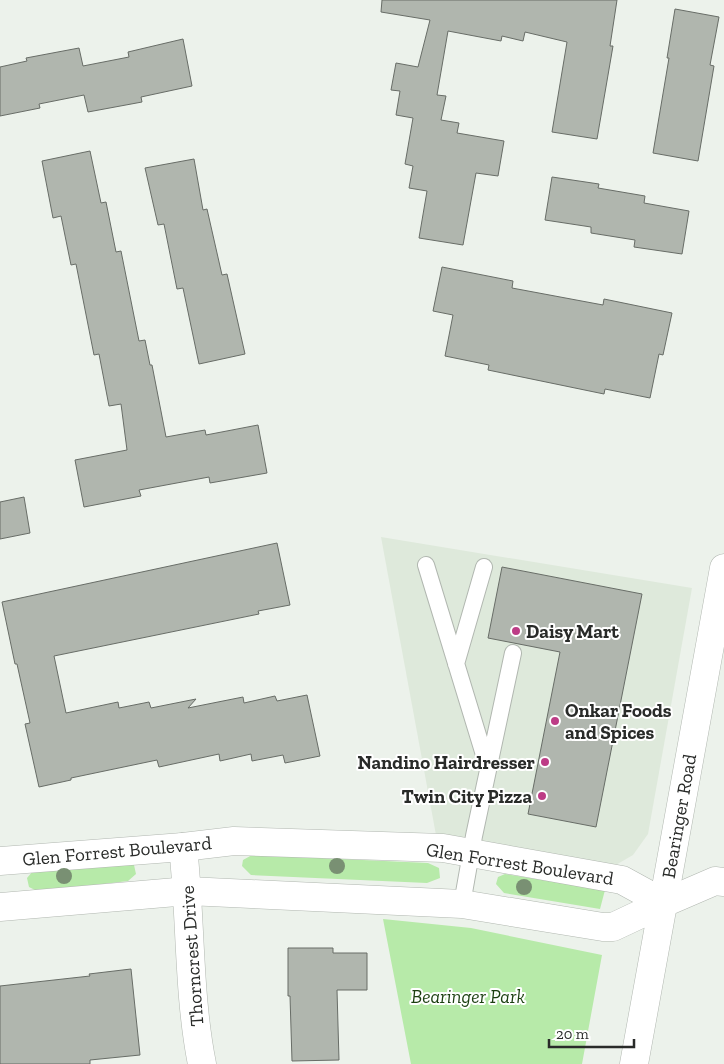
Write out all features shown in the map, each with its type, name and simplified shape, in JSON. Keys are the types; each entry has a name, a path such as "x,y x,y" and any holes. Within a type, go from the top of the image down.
{"street":[{"name":"Bearinger Road","path":"634,1064 724,568"},
{"name":"Glen Forrest Boulevard","path":"0,861 183,847 234,841 443,848 622,880 664,903"},
{"name":"Thorncrest Drive","path":"183,847 188,891 196,1025 202,1064"},
{"path":"0,907 188,891 462,904 603,927 613,927 715,881 724,882"}],"lane":[{"path":"426,565 488,770"},
{"path":"456,664 484,566"},
{"path":"462,904 513,653"}],"shaded area":[{"path":"381,537 692,588 648,834 633,855 614,866 436,835"}],"green space":[{"path":"252,855 428,863 439,868 440,878 427,883 251,875 242,866 243,860"},
{"path":"124,862 134,865 136,874 128,881 39,892 29,887 27,878 33,871"},
{"path":"505,874 605,890 600,909 504,893 496,884 498,877"},
{"name":"Bearinger Park","path":"383,919 471,928 602,955 582,1064 411,1064"}],"building":[{"path":"382,0 617,0 610,46 613,46 597,139 552,132 567,42 525,32 523,41 502,36 501,41 448,31 437,95 446,96 441,120 459,123 457,133 504,141 498,176 476,173 463,245 419,238 427,191 409,188 413,166 405,164 413,118 396,115 400,91 391,90 396,63 418,67 430,20 381,12"},
{"path":"675,9 719,17 710,65 714,66 698,161 653,153"},
{"path":"183,39 192,86 141,97 142,102 88,112 84,95 39,104 40,108 0,116 0,67 27,61 26,58 79,48 83,66 129,57 128,52"},
{"path":"90,151 101,203 106,202 116,252 121,251 139,341 145,340 150,365 152,365 166,437 205,430 206,435 258,425 267,473 210,483 209,477 139,490 141,496 84,507 75,460 127,450 121,404 109,406 99,354 94,355 76,264 71,265 61,216 53,218 42,161"},
{"path":"194,159 203,210 207,209 222,275 227,274 245,354 199,364 183,288 177,289 164,224 158,225 145,168"},
{"path":"552,177 599,184 598,188 645,196 644,203 689,211 682,254 634,247 635,240 591,233 591,227 545,220"},
{"path":"442,267 513,281 512,288 603,305 604,299 672,313 663,355 659,354 650,398 605,389 604,394 488,370 489,365 445,356 453,315 433,311"},
{"path":"24,497 30,533 0,539 0,502"},
{"path":"277,543 290,605 258,611 259,614 54,656 66,713 118,702 119,708 149,702 151,708 196,699 188,708 243,697 244,703 275,696 277,701 307,695 320,756 285,763 283,755 252,761 251,754 220,761 219,754 159,767 157,760 71,778 71,780 39,787 25,724 30,723 2,602"},
{"path":"502,567 642,594 596,827 528,814 560,652 488,638"},
{"path":"288,948 333,948 333,953 367,953 367,990 337,990 339,1060 292,1061 290,996 288,996"},
{"path":"131,969 140,1055 90,1060 90,1064 0,1064 0,986 90,976 89,974"}],"place":[{"name":"Daisy Mart","path":"516,631"},
{"name":"Onkar Foods and Spices","path":"555,721"},
{"name":"Nandino Hairdresser","path":"545,762"},
{"name":"Twin City Pizza","path":"542,796"}]}
